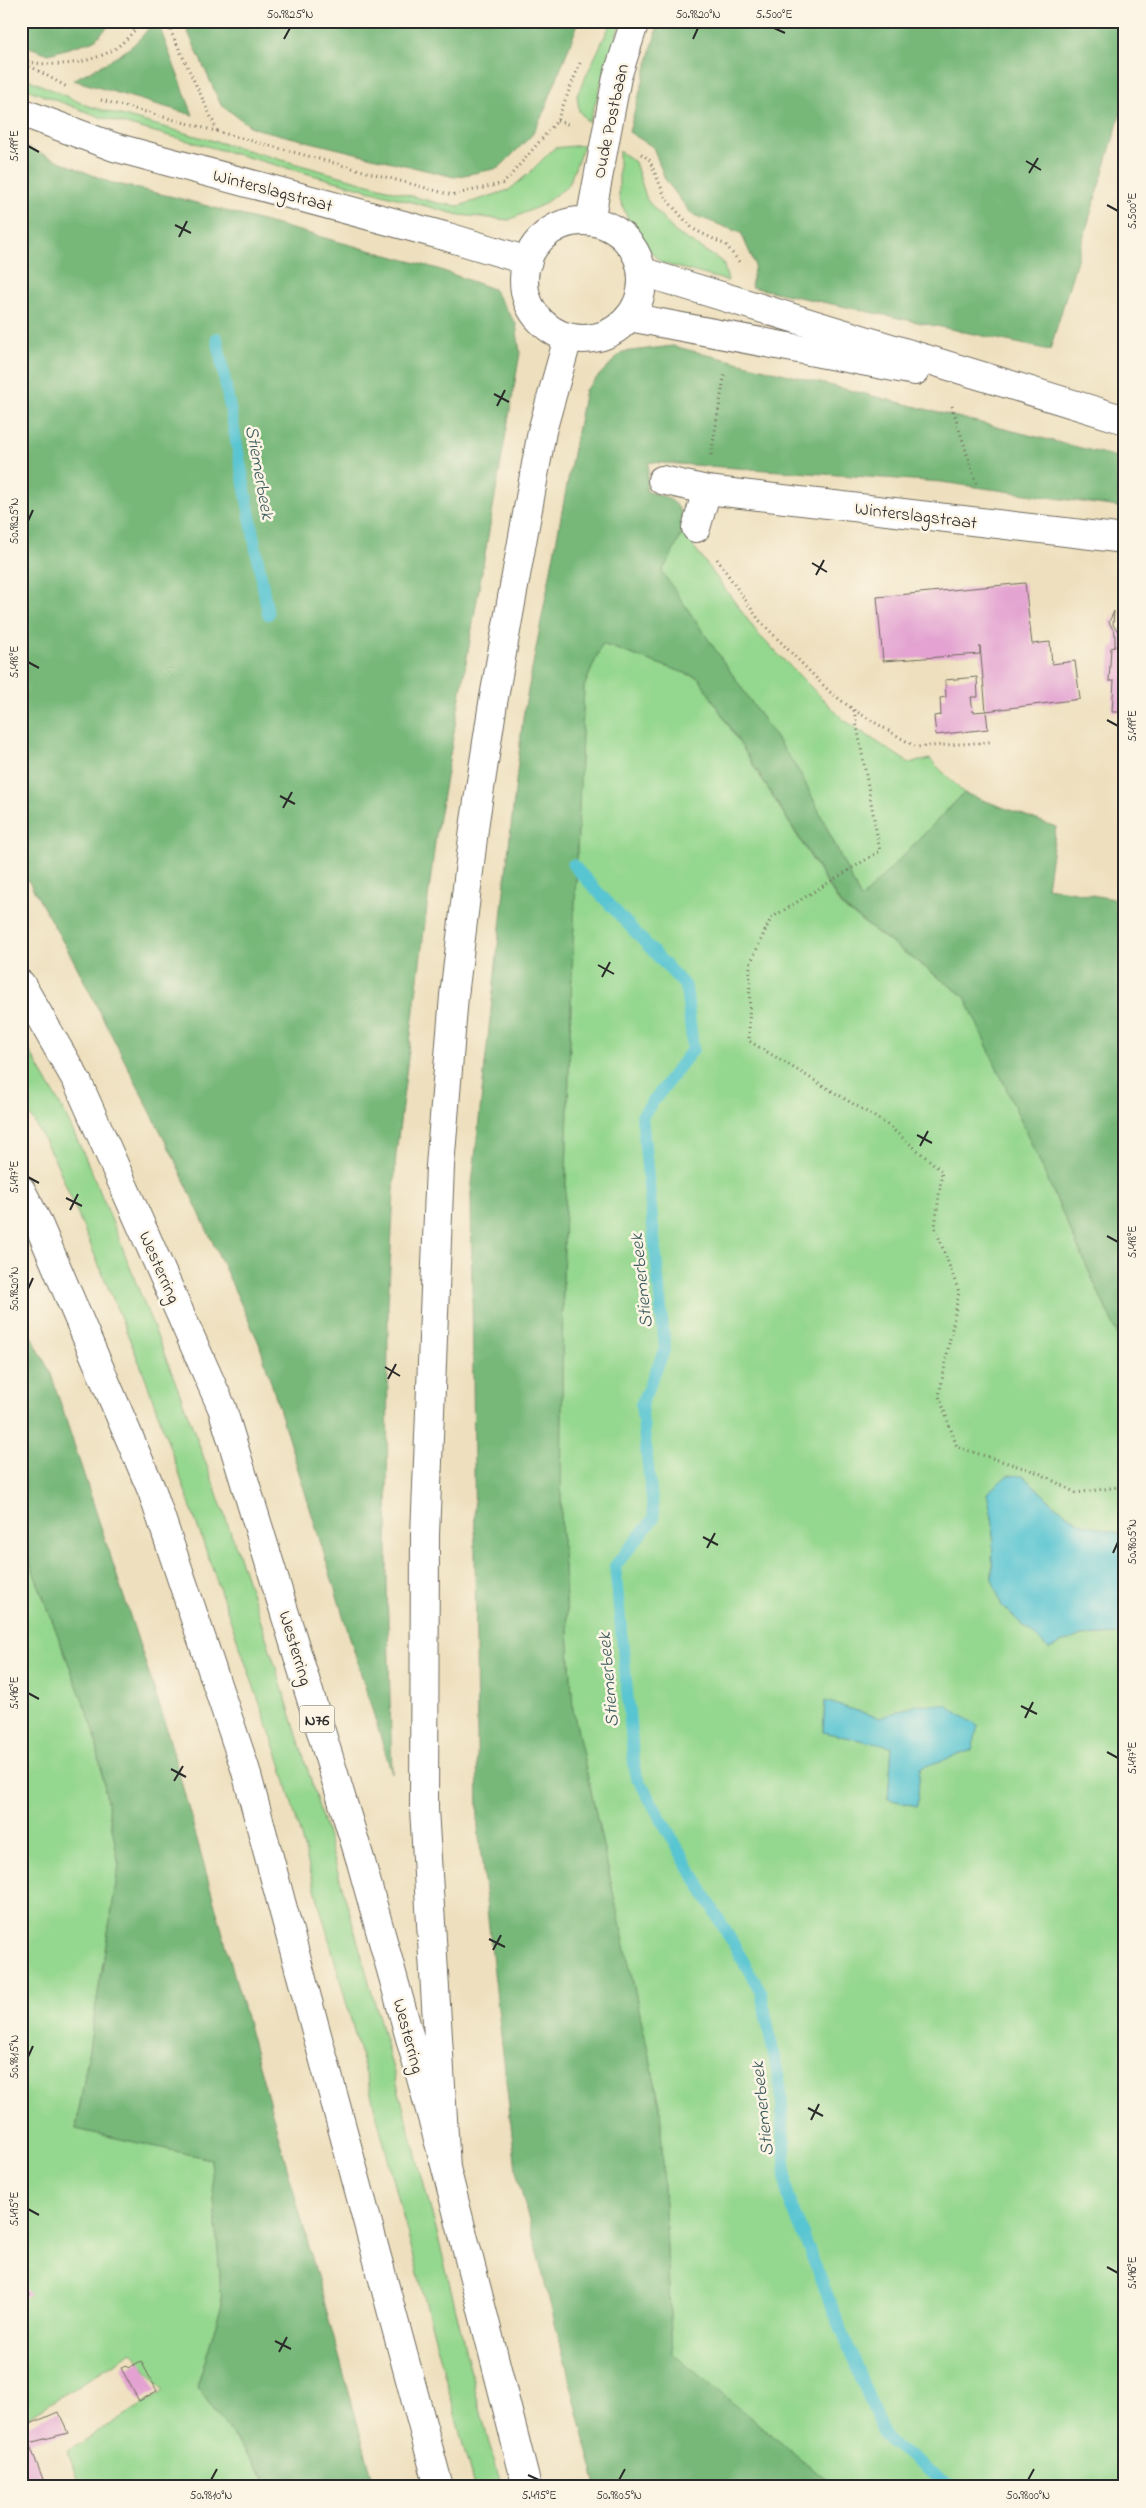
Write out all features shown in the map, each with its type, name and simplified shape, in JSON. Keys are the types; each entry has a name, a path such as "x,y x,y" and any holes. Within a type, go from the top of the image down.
{"main road":[{"name":"Oude Postbaan","path":"590,221 617,77 635,21"},
{"name":"Winterslagstraat","path":"21,112 114,147 448,236 528,261"},
{"path":"590,221 609,226 625,238 636,253 643,272 635,310 622,325 606,336 587,340 568,338 551,330 536,317 528,300 524,280 528,261 537,244 551,230 570,223 590,221"},
{"path":"643,272 1125,420"},
{"path":"629,317 732,338 1039,394"},
{"path":"446,2168 424,1809 424,1535 440,1166 454,996 475,820 493,703 542,431 568,338"},
{"name":"Winterslagstraat","path":"662,480 707,490 1125,539"},
{"path":"696,528 707,490"},
{"name":"Westerring","path":"21,984 78,1083 222,1408 361,1862 446,2168 527,2487"},
{"path":"21,1190 37,1221 152,1491 245,1768 439,2487"}],"path":[{"path":"21,61 47,66 77,63 113,50 143,21"},
{"path":"166,21 218,132"},
{"path":"97,99 452,194 504,183 557,121 583,56"},
{"path":"21,61 70,89"},
{"path":"636,150 649,159 666,199 693,229 726,245 740,260 740,302"},
{"path":"707,490 713,439 732,338"},
{"path":"943,376 989,524"},
{"path":"696,528 759,620 830,692 854,710 916,747 990,742"},
{"path":"854,710 880,851 771,918 750,964 750,1041 885,1123 942,1171 934,1227 959,1292 939,1396 957,1447 1039,1473 1076,1493 1125,1486"}],"green space":[{"path":"21,21 113,21 95,40 49,54 21,44"},
{"path":"153,21 157,21 193,115 73,80 128,49 146,32"},
{"path":"183,21 579,21 543,114 532,135 499,168 454,177 253,128 221,105"},
{"path":"612,21 621,21 589,123 579,111 577,95"},
{"path":"659,21 1125,21 1125,99 1050,350 751,287 755,264 741,233 691,214 665,179 653,147 629,132"},
{"path":"21,76 88,106 437,203 459,206 509,190 554,148 584,145 568,186 542,205 509,220 459,215 100,117 21,87"},
{"path":"21,145 109,182 178,198 435,268 493,289 516,324 520,353 436,835 396,1154 388,1305 387,1584 392,1774 259,1343 173,1156 75,963 21,868"},
{"path":"619,151 635,162 647,200 675,232 723,262 728,281 661,263 633,232 619,197"},
{"path":"673,346 1125,459 1125,508 941,482 649,462 646,491 672,501 679,509 682,517 680,536 662,572 802,776 861,899 964,793 1056,827 1047,887 1125,901 1125,1351 965,997 842,906 699,678 602,644 584,687 572,970 563,1277 561,1521 573,1710 660,2105 672,2353 835,2487 597,2487 516,2170 478,1828 471,1193 523,717 585,390 622,352"},
{"path":"683,532 759,635 844,720 909,763 930,759 964,793 861,899 802,776 662,572"},
{"path":"602,644 699,678 841,906 965,997 1125,1351 1125,1535 1080,1523 1053,1504 1024,1476 997,1485 987,1493 993,1523 992,1579 1049,1649 1079,1636 1125,1634 1125,1696 1117,1710 1125,1712 1125,2487 835,2487 672,2354 660,2105 573,1710 561,1521 563,1277 572,970 584,687","holes":["825,1701 880,1718 917,1704 972,1750 920,1768 916,1806 888,1799 892,1747 823,1732"]},
{"path":"21,1036 84,1154 195,1433 235,1545 308,1770 341,1884 435,2226 483,2422 502,2487 474,2487 365,2071 281,1764 144,1374 57,1164 21,1098"},
{"path":"21,1316 51,1374 165,1723 375,2487 271,2487 197,2387 222,2304 211,2159 76,2129 119,1865 94,1730 21,1539"},
{"path":"21,1539 94,1730 119,1865 76,2129 211,2159 222,2304 197,2387 265,2480 253,2487 80,2487 68,2451 164,2391 132,2352 21,2421"}],"water":[{"path":"1008,1475 1024,1476 1053,1504 1080,1523 1125,1535 1125,1634 1079,1636 1049,1649 1002,1606 992,1579 993,1523 987,1493"},
{"path":"825,1701 880,1718 917,1704 946,1705 978,1726 972,1750 920,1768 917,1806 888,1799 892,1747 823,1732"}],"building":[{"path":"1025,583 1032,644 1050,642 1052,664 1075,661 1080,699 986,711 980,646 980,654 883,661 877,597"},
{"path":"1114,611 1113,625 1118,631 1125,631 1125,712 1112,712 1114,681 1109,681 1111,648 1115,647 1115,633 1109,622"},
{"path":"977,677 978,697 971,697 973,712 986,711 988,729 936,735 934,716 941,715 940,698 946,697 945,680"},
{"path":"21,2281 30,2295 21,2300"},
{"path":"141,2361 157,2391 139,2401 121,2368 125,2365 128,2368"},
{"path":"58,2412 68,2433 29,2443 46,2487 21,2487 21,2428"}],"waterway":[{"name":"Stiemerbeek","path":"217,338 268,614"},
{"name":"Stiemerbeek","path":"573,865 686,987 693,1049 642,1116 665,1349 641,1405 654,1518 615,1566 635,1774 761,1992 781,2090 787,2195 885,2438 951,2487"}]}
